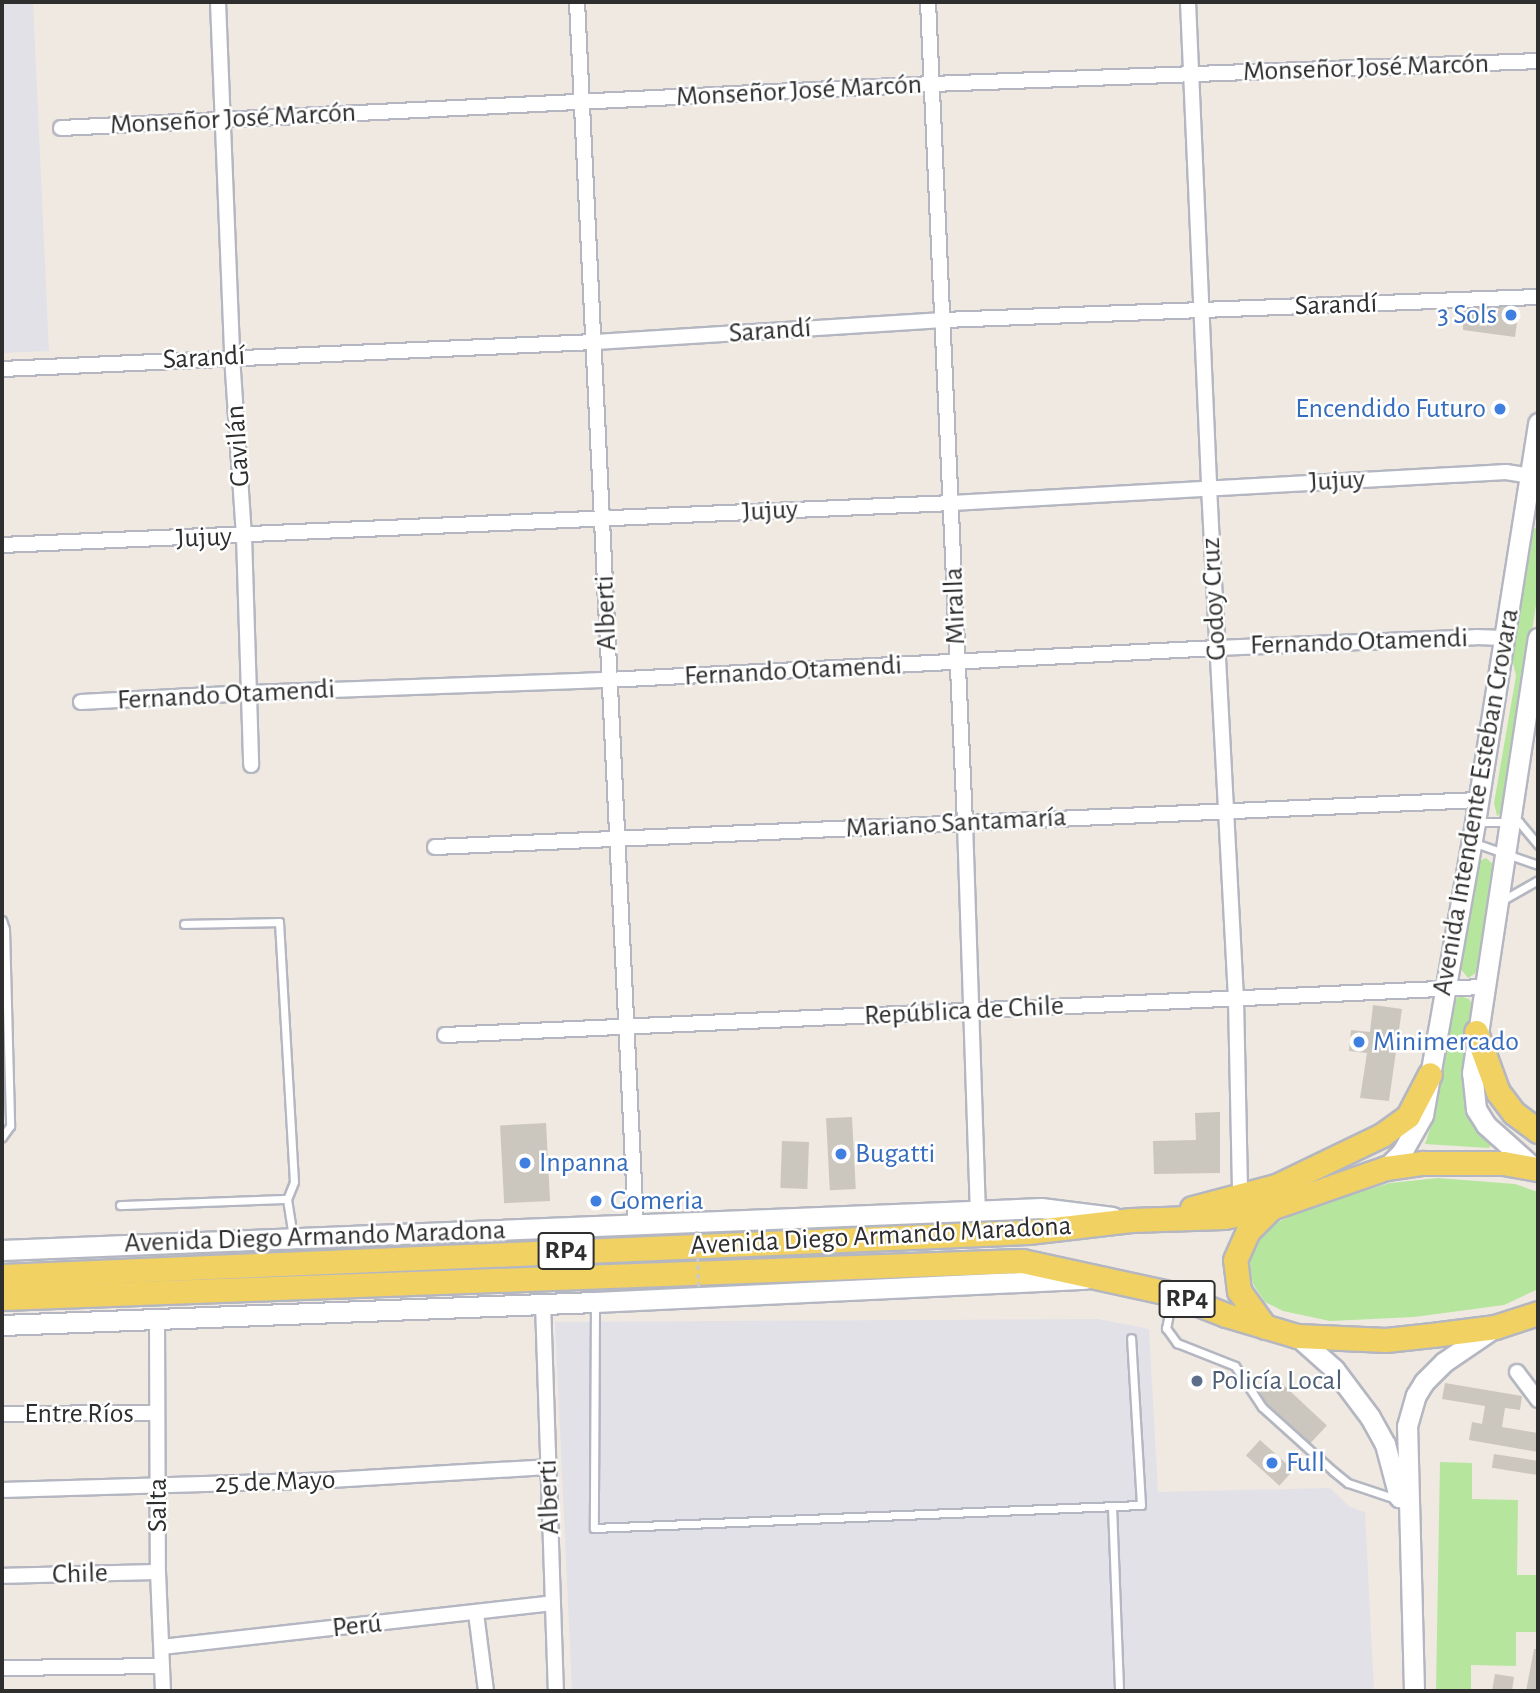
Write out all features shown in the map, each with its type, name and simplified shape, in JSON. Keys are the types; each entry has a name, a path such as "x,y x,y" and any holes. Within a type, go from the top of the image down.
{"main road":[{"path":"1476,1032 1498,1092 1514,1113 1538,1131"},
{"path":"1138,1220 1240,1196 1288,1181 1397,1126 1408,1116 1430,1074"},
{"name":"RP4","path":"1272,1208 1385,1168 1444,1161 1536,1168"},
{"path":"1265,1328 1238,1291 1235,1260 1248,1231 1272,1208"},
{"name":"Avenida Diego Armando Maradona","path":"2,1276 1028,1232 1138,1220 1224,1217 1272,1208"},
{"name":"Avenida Diego Armando Maradona","path":"2,1298 1023,1261 1173,1294 1265,1328"},
{"name":"RP4","path":"1265,1328 1297,1336 1386,1340 1495,1327 1538,1312"}],"street":[{"name":"Gavilán","path":"218,2 232,356 244,536 251,765"},
{"name":"Alberti","path":"577,2 584,101 608,680 620,839 636,1224"},
{"name":"Miralla","path":"928,2 952,503 978,1210"},
{"name":"Godoy Cruz","path":"1188,2 1209,487 1236,999 1240,1196"},
{"name":"Monseñor José Marcón","path":"61,128 932,84 1538,61"},
{"name":"Sarandí","path":"2,369 232,356 595,342 944,320 1538,297"},
{"name":"Avenida Intendente Esteban Crovara","path":"1385,1168 1402,1152 1423,1115 1534,476 1538,423"},
{"name":"Jujuy","path":"2,545 952,503 1506,472 1534,476"},
{"name":"Fernando Otamendi","path":"81,702 608,680 1217,648 1504,638"},
{"name":"Avenida Intendente Esteban Crovara","path":"1536,1168 1504,1144 1486,1125 1476,1109 1472,1073 1476,1032 1538,638"},
{"name":"Mariano Santamaría","path":"435,847 1226,809 1478,800"},
{"name":"República de Chile","path":"445,1035 1484,987"},
{"name":"Avenida Diego Armando Maradona","path":"2,1251 1041,1208 1138,1220"},
{"name":"Avenida Diego Armando Maradona","path":"2,1325 595,1302 1106,1278"},
{"name":"Alberti","path":"543,1303 556,1691"},
{"name":"Salta","path":"157,1318 158,1572 163,1691"},
{"path":"1415,1691 1408,1542 1407,1426 1416,1395 1444,1362 1495,1327"},
{"path":"1297,1336 1334,1369 1370,1417 1385,1444 1408,1542"},
{"path":"1517,1372 1538,1400"},
{"name":"Entre Ríos","path":"2,1414 157,1413"},
{"name":"25 de Mayo","path":"2,1490 314,1482 548,1467"},
{"name":"Chile","path":"2,1576 158,1572"},
{"name":"Perú","path":"162,1647 553,1603"},
{"path":"476,1613 486,1691"},
{"path":"2,1668 162,1666"}],"lane":[{"path":"1475,822 1519,822 1538,845"},
{"path":"1471,842 1538,865"},
{"path":"1496,904 1538,880"},
{"path":"2,920 5,929 10,1126 2,1137"},
{"path":"184,924 279,922 295,1182 287,1199 293,1237"},
{"path":"120,1205 287,1199"},
{"path":"1173,1294 1166,1328 1177,1343 1235,1366 1262,1407 1348,1483 1400,1500"},
{"path":"595,1302 594,1528 1141,1505 1131,1338"},
{"path":"1112,1506 1119,1691"}],"path":[{"path":"697,1231 699,1287"}],"shaded area":[{"path":"2,2 33,2 49,351 2,353"},
{"path":"1098,1319 1149,1329 1158,1492 1330,1488 1350,1507 1365,1512 1374,1691 572,1691 555,1322"}],"green space":[{"path":"1538,526 1538,592 1504,811 1497,816 1494,803 1516,676 1511,653 1529,533"},
{"path":"1486,858 1495,866 1479,971 1468,978 1460,968 1475,863"},
{"path":"1460,996 1469,999 1472,1004 1475,1125 1491,1145 1489,1148 1425,1144 1436,1111 1453,1002"},
{"path":"1438,1178 1515,1184 1538,1192 1538,1289 1504,1305 1414,1317 1330,1321 1283,1311 1265,1302 1253,1284 1248,1263 1256,1242 1272,1225 1309,1207 1390,1183"},
{"path":"1440,1462 1472,1463 1472,1499 1518,1500 1517,1575 1538,1575 1538,1632 1516,1632 1516,1666 1471,1665 1471,1691 1436,1691"}],"building":[{"path":"1509,304 1518,315 1515,337 1463,330 1463,307"},
{"path":"1373,1005 1402,1009 1389,1101 1360,1098 1367,1053 1349,1051 1351,1030 1370,1032"},
{"path":"1220,1112 1220,1173 1154,1174 1153,1141 1196,1140 1195,1113"},
{"name":"Bugatti","path":"852,1117 856,1189 830,1190 826,1118"},
{"name":"Inpanna","path":"546,1123 550,1201 504,1203 500,1125"},
{"path":"782,1141 809,1142 807,1189 780,1188"},
{"path":"1275,1377 1327,1425 1310,1444 1258,1395"},
{"path":"1445,1383 1522,1396 1520,1410 1505,1408 1502,1427 1538,1433 1538,1452 1469,1440 1472,1422 1482,1424 1485,1406 1442,1399"},
{"path":"1260,1440 1293,1470 1279,1486 1246,1456"},
{"path":"1494,1454 1538,1461 1536,1475 1492,1468"},
{"path":"1534,1649 1538,1649 1538,1691 1526,1691"},
{"path":"1495,1674 1514,1677 1512,1691 1492,1691"}],"place":[{"name":"3 Sols","path":"1511,315"},
{"name":"Encendido Futuro","path":"1500,409"},
{"name":"Minimercado","path":"1359,1042"},
{"name":"Bugatti","path":"841,1154"},
{"name":"Inpanna","path":"525,1163"},
{"name":"Gomeria","path":"596,1201"},
{"name":"Policía Local","path":"1197,1381"},
{"name":"Full","path":"1272,1463"}]}
